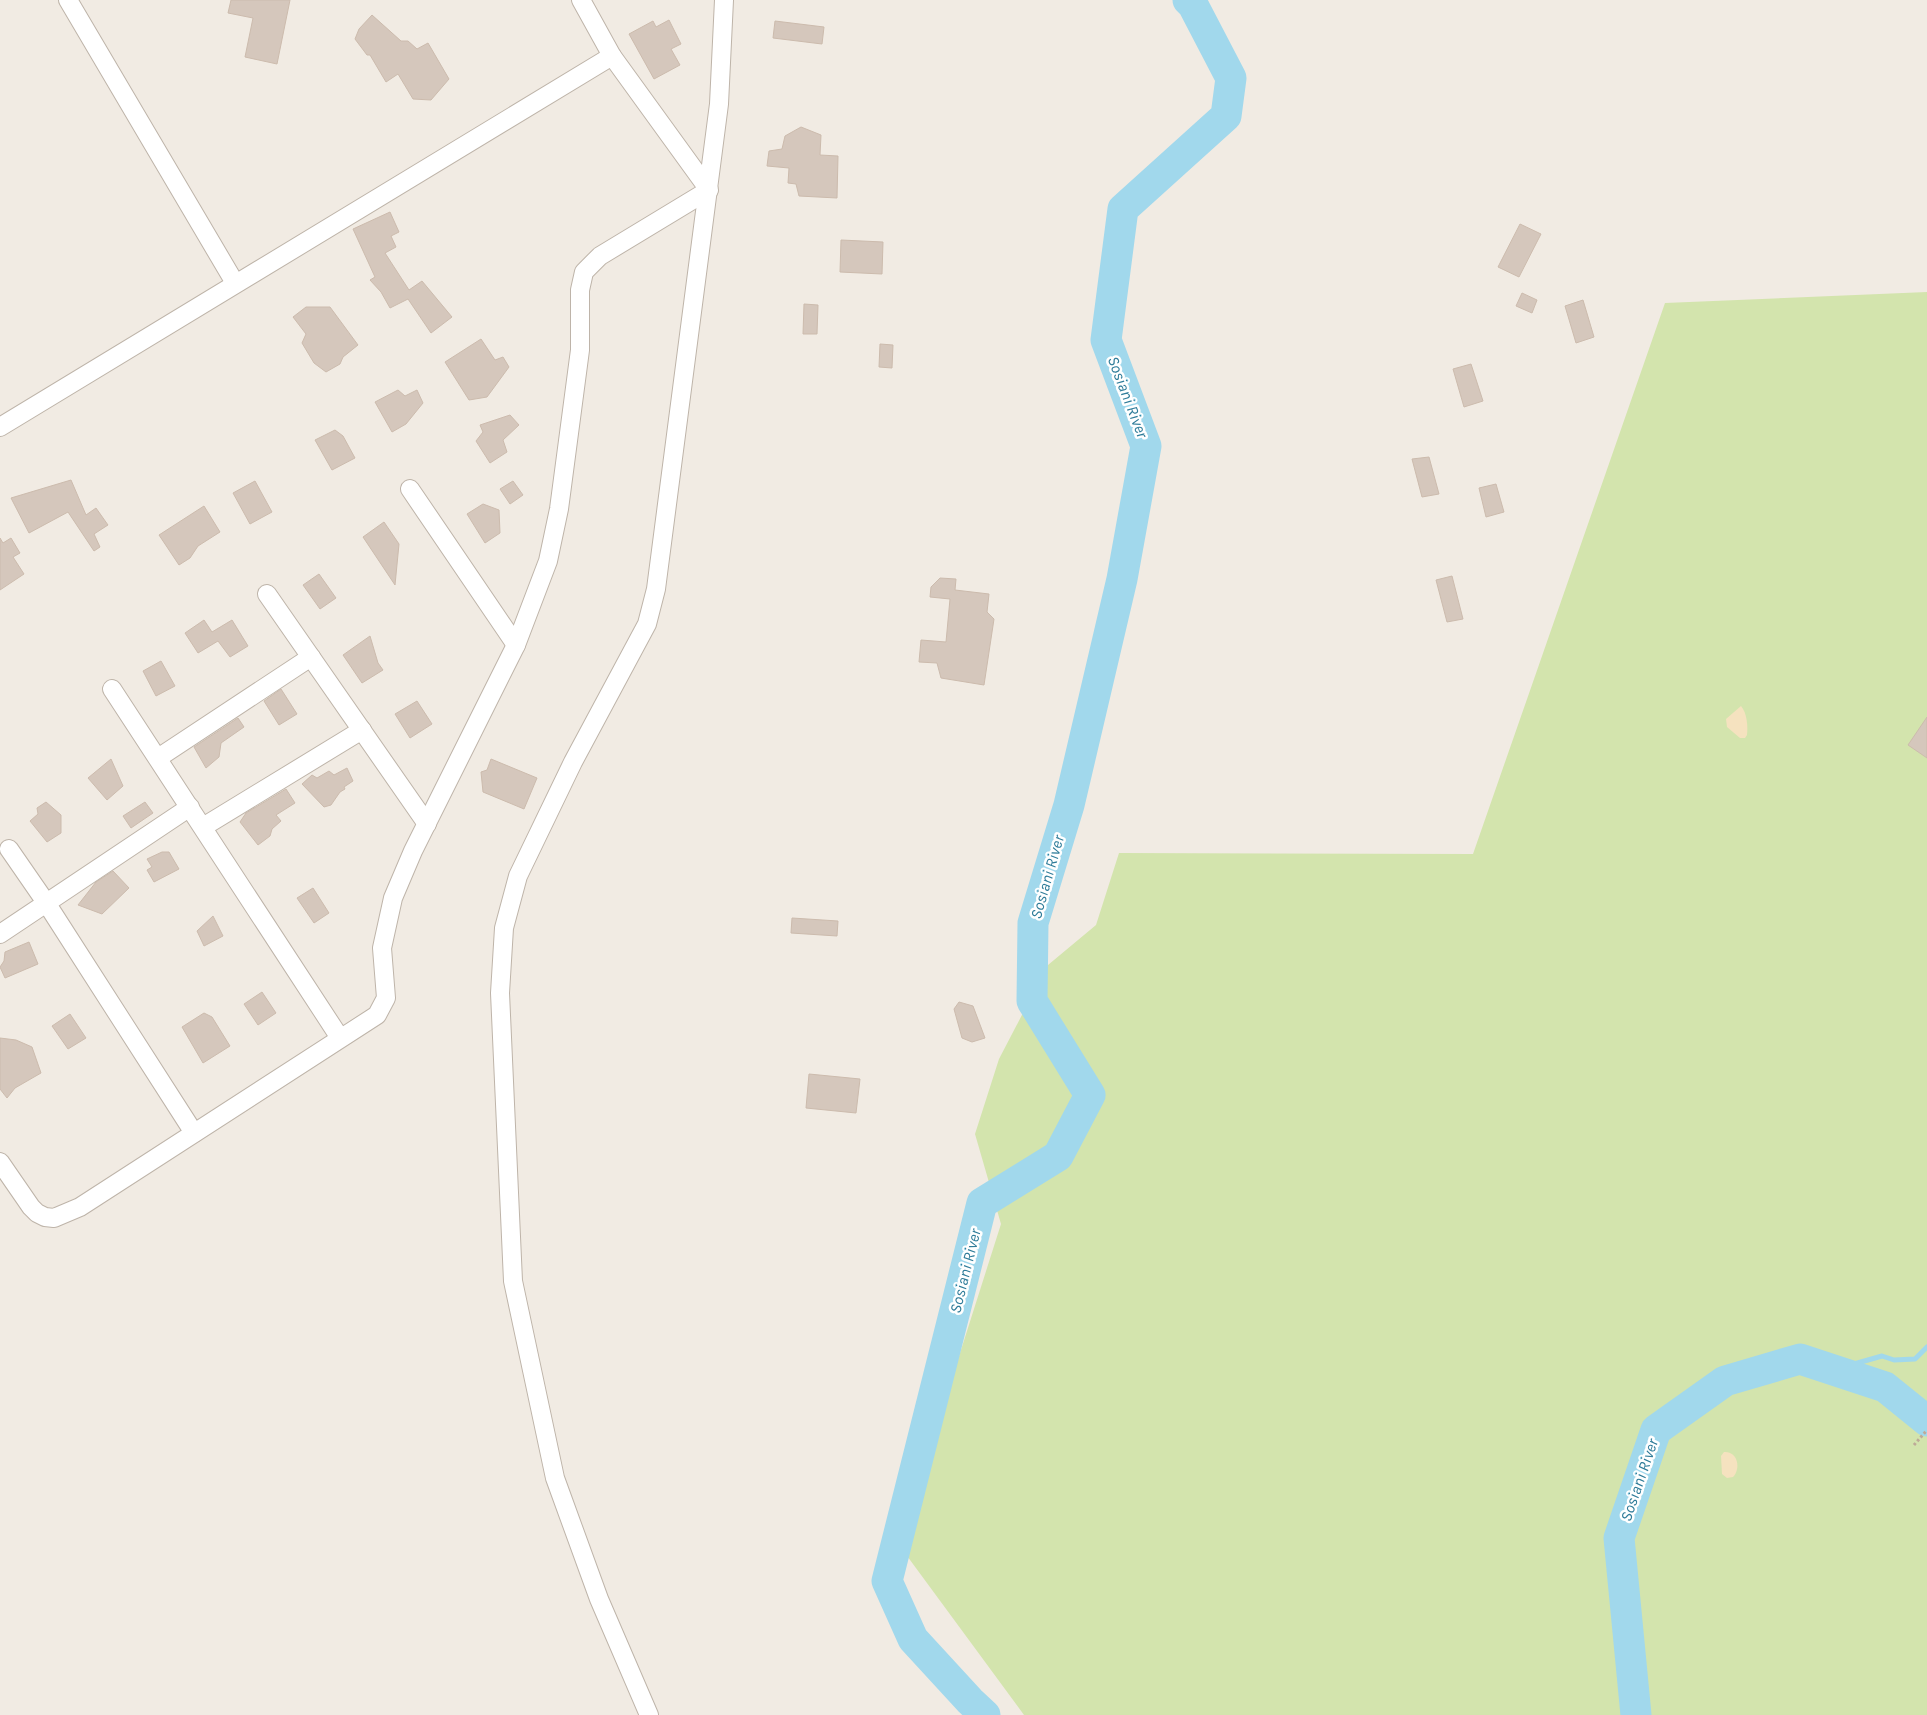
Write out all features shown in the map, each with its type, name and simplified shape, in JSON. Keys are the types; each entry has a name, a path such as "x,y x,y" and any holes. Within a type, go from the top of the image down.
{"street":[{"path":"68,0 235,283"},
{"path":"581,0 612,56 709,190"},
{"path":"649,1715 599,1599 555,1478 513,1281 500,993 504,928 518,876 574,762 647,624 656,589 719,104 724,0"},
{"path":"0,427 612,56"},
{"path":"0,1161 31,1207 45,1217 54,1218 80,1207 377,1015 386,998 382,948 393,898 427,824 516,645 548,561 559,509 580,350 580,290 584,272 600,256 709,190"},
{"path":"410,488 516,645"},
{"path":"267,594 427,824"},
{"path":"158,758 311,657"},
{"path":"112,689 340,1038"},
{"path":"203,828 362,730"},
{"path":"0,934 190,807"},
{"path":"9,849 47,904 194,1133"}],"path":[{"path":"1914,1445 1927,1430"}],"green space":[{"path":"1927,292 1927,1715 1024,1715 899,1545 1001,1224 975,1134 999,1059 1048,965 1096,925 1119,853 1473,854 1665,303"}],"sand":[{"path":"1741,706 1745,712 1747,724 1747,735 1745,738 1740,738 1727,727 1726,719"},
{"path":"1724,1452 1732,1454 1737,1461 1737,1470 1733,1477 1727,1478 1722,1474 1721,1456"}],"building":[{"path":"231,0 290,0 277,64 245,57 253,18 228,13"},
{"path":"372,15 401,41 408,41 417,49 428,43 449,79 431,100 413,99 398,74 386,82 370,55 367,55 355,39 359,29"},
{"path":"669,20 681,44 671,49 680,65 654,79 629,34 653,21 656,27"},
{"path":"775,21 824,27 822,44 773,38"},
{"path":"801,127 821,135 820,155 838,156 837,198 799,196 796,184 788,183 789,168 767,166 769,151 782,149 785,136"},
{"path":"390,212 399,232 391,236 396,247 385,253 409,290 422,281 452,317 431,333 408,299 390,308 381,292 370,280 375,277 353,229"},
{"path":"1520,224 1541,234 1519,277 1498,267"},
{"path":"841,240 883,242 882,274 840,272"},
{"path":"1522,293 1537,300 1532,313 1516,306"},
{"path":"1583,300 1594,337 1576,343 1565,306"},
{"path":"804,304 818,305 817,334 803,334"},
{"path":"306,307 330,307 358,345 343,357 340,364 326,372 314,363 302,343 306,334 293,317"},
{"path":"481,339 495,360 503,357 509,367 487,397 469,400 445,362"},
{"path":"880,344 893,345 892,368 879,367"},
{"path":"1471,364 1483,401 1464,407 1453,369"},
{"path":"398,390 405,396 417,390 423,403 406,424 392,432 375,402"},
{"path":"510,415 519,425 503,440 507,452 490,463 476,441 483,432 480,425"},
{"path":"335,430 343,436 355,458 332,470 315,440"},
{"path":"1429,457 1439,494 1422,497 1412,459"},
{"path":"71,480 86,515 96,508 108,525 94,534 100,547 94,551 68,512 29,533 11,498"},
{"path":"255,481 272,512 250,524 233,493"},
{"path":"513,481 523,495 510,504 500,489"},
{"path":"1496,484 1504,512 1486,517 1479,488"},
{"path":"483,504 499,510 500,533 485,543 467,514"},
{"path":"204,506 220,532 198,546 190,558 179,565 159,535"},
{"path":"384,522 399,544 395,585 363,537"},
{"path":"0,538 3,543 11,538 20,553 13,557 24,574 0,590"},
{"path":"319,574 336,598 320,609 303,585"},
{"path":"1452,576 1463,619 1447,622 1436,580"},
{"path":"940,578 956,579 955,590 989,594 987,612 994,619 984,685 941,678 937,663 919,662 921,640 946,642 950,599 930,597 931,587"},
{"path":"204,620 212,632 232,620 248,646 230,657 218,641 198,653 185,633"},
{"path":"370,636 378,663 383,670 362,683 343,655"},
{"path":"161,661 175,686 156,696 143,671"},
{"path":"281,689 297,714 279,725 264,701"},
{"path":"417,701 432,724 410,738 395,714"},
{"path":"1927,717 1927,758 1908,745"},
{"path":"238,718 244,727 221,743 219,757 206,768 194,747"},
{"path":"111,759 123,786 107,800 88,778"},
{"path":"491,759 537,778 524,809 483,792 481,772 487,770"},
{"path":"347,768 353,781 344,787 345,789 340,792 331,805 324,807 302,784 312,775 317,778 329,771 334,775"},
{"path":"286,789 295,803 276,815 281,821 272,829 270,836 258,845 240,822 246,813"},
{"path":"46,802 61,815 61,833 47,842 30,821 38,814 37,808"},
{"path":"145,802 153,813 131,828 123,816"},
{"path":"162,852 169,852 179,869 154,882 147,870 152,867 147,859"},
{"path":"113,871 129,888 102,914 78,905 96,882"},
{"path":"313,888 329,913 314,923 297,898"},
{"path":"213,916 223,936 204,946 197,931"},
{"path":"792,918 838,921 837,936 791,933"},
{"path":"29,942 38,964 5,978 0,967 4,961 5,952"},
{"path":"262,992 276,1013 258,1025 244,1004"},
{"path":"959,1002 973,1006 985,1038 972,1042 962,1038 954,1009"},
{"path":"204,1013 212,1017 230,1046 203,1063 182,1027"},
{"path":"70,1014 86,1038 68,1049 52,1026"},
{"path":"0,1038 16,1040 32,1047 41,1073 15,1088 7,1098 0,1089"},
{"path":"809,1074 860,1079 856,1113 806,1108"}],"waterway":[{"name":"Sosiani River","path":"985,1715 913,1639 887,1581 982,1203 1058,1156 1090,1095 1032,1001 1033,923 1069,805 1122,579 1146,446 1106,340 1123,209 1226,116 1231,78 1193,5 1188,0"},
{"path":"1843,1374 1854,1364 1882,1356 1894,1360 1915,1359 1927,1347"},
{"name":"Sosiani River","path":"1636,1715 1619,1538 1656,1430 1725,1381 1800,1359 1885,1387 1927,1421"}]}
